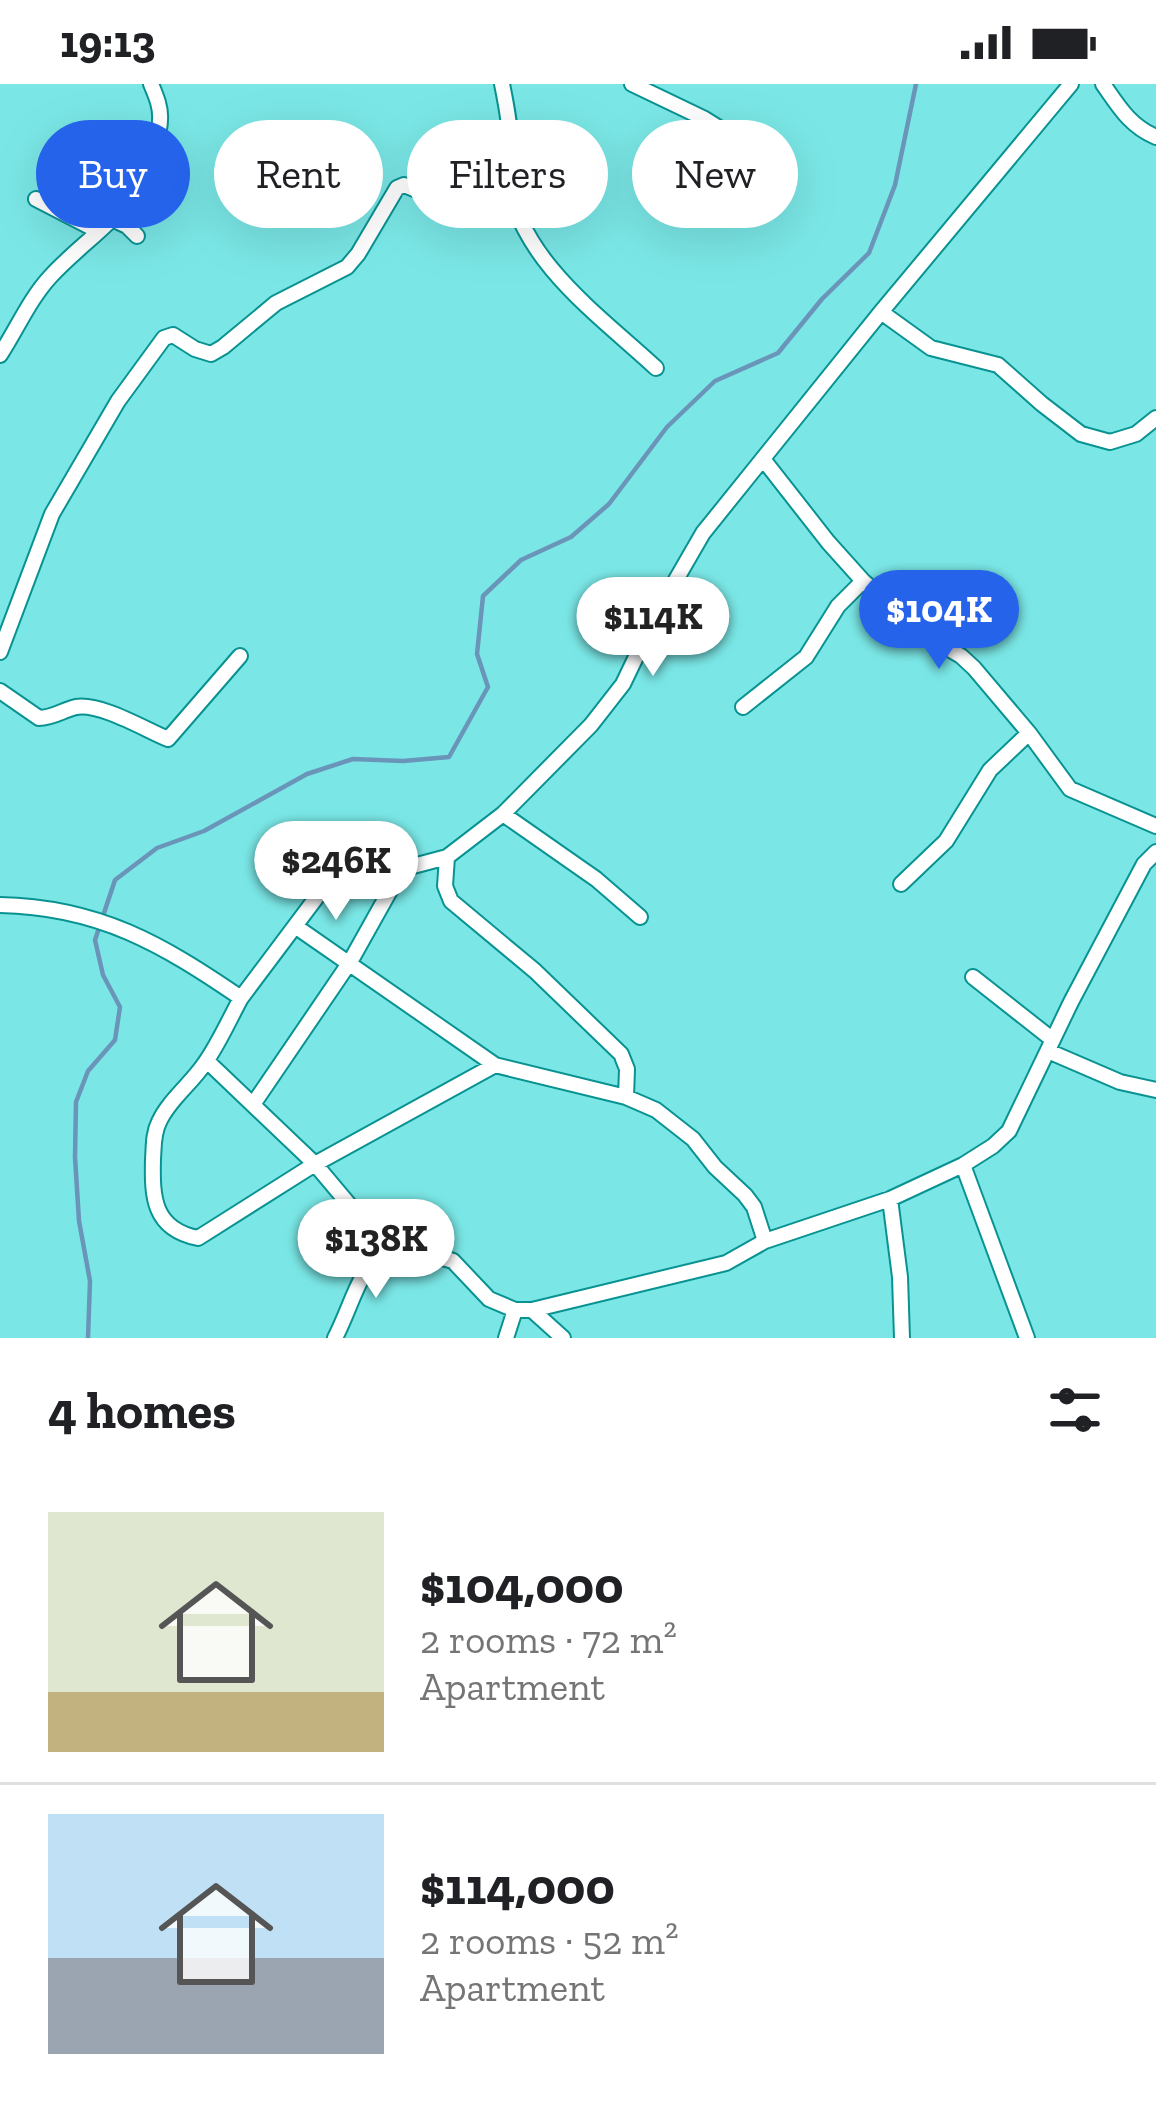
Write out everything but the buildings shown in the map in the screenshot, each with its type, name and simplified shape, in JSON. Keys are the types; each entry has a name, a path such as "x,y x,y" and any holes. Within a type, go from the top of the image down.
{"street":[{"path":"152,84 160,120"},
{"path":"502,84 508,120"},
{"path":"632,84 706,120"},
{"path":"495,1066 316,1164 198,1238 175,1231 152,1195 154,1135 169,1106 207,1060 241,998 331,878 355,866 402,869 447,857 503,814 591,725 623,684 703,533 1071,84"},
{"path":"1103,84 1126,118 1156,137"},
{"path":"0,652 52,514 118,401 164,338 173,334 212,354 276,303 347,267 397,188 407,186"},
{"path":"92,228 98,231"},
{"path":"0,355 34,296 102,228"},
{"path":"129,228 137,236"},
{"path":"523,228 567,286 656,368"},
{"path":"880,313 931,348 1006,369 1082,434 1110,442 1136,434 1156,418"},
{"path":"763,459 863,581 920,632 974,668 1075,793 1156,826"},
{"path":"743,707 806,657 838,606 863,581"},
{"path":"0,692 39,718 58,716 71,708 95,708 168,739 240,656"},
{"path":"901,884 946,842 990,770 1029,733"},
{"path":"503,814 596,879 640,917"},
{"path":"207,1060 316,1164 373,1233 453,1261 489,1299 515,1310 532,1310 710,1268 765,1241 890,1199 963,1166 993,1146 1009,1131 1144,864 1156,852"},
{"path":"447,857 445,886 452,901 535,971 621,1054 627,1069 626,1097"},
{"path":"254,1103 350,962 402,869"},
{"path":"0,904 39,905 86,916 149,939 241,998"},
{"path":"295,926 495,1066 626,1097 656,1109 693,1139 745,1195 765,1241"},
{"path":"973,977 1050,1046 1120,1082 1156,1090"},
{"path":"963,1166 1028,1338"},
{"path":"890,1199 902,1338"},
{"path":"335,1338 355,1286 389,1242"},
{"path":"506,1338 515,1310"},
{"path":"532,1310 563,1338"}],"waterway":[{"path":"88,1338 90,1281 79,1221 76,1102 88,1071 115,1040 120,1007 103,975 95,940 115,880 157,848 204,831 307,774 353,759 449,757 488,687 477,654 483,596 521,560 571,537 609,504 667,427 715,381 778,353 822,299 869,253 895,185 916,84"}]}
